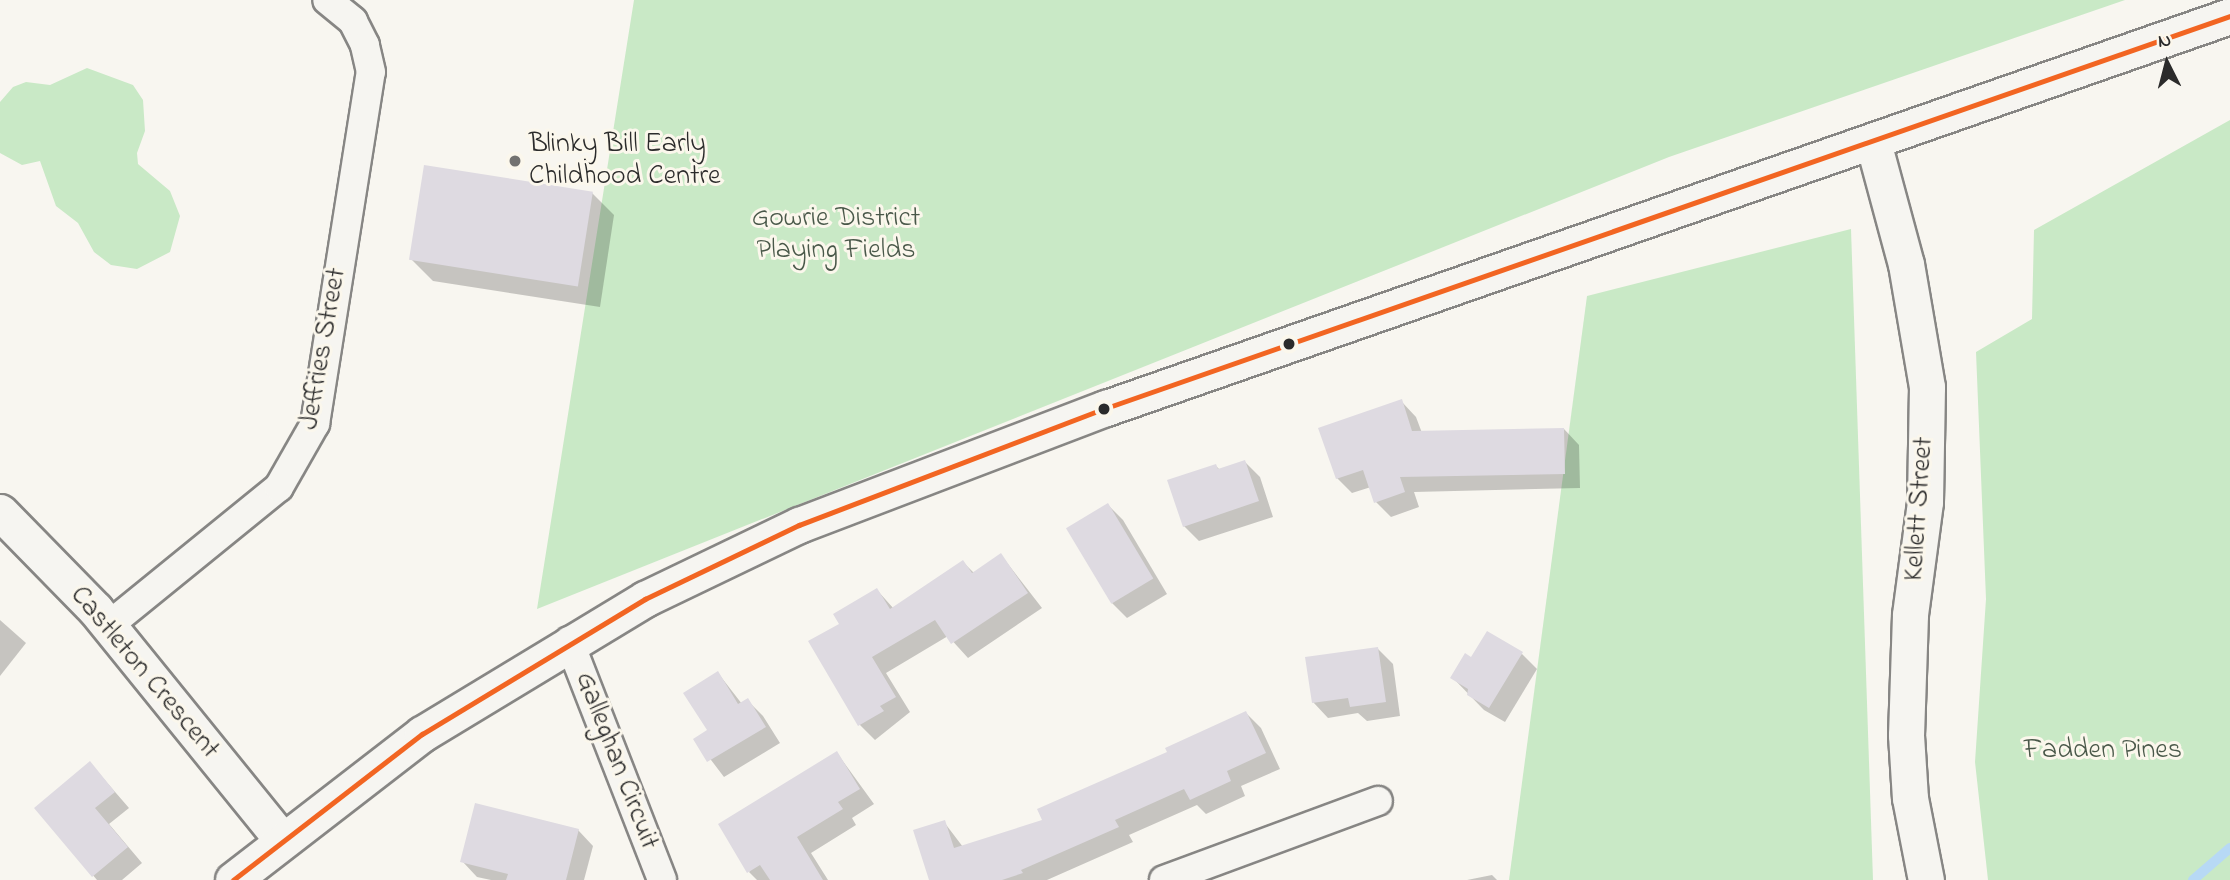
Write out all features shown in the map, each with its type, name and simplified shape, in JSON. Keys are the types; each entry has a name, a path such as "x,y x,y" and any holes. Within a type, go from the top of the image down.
{"street":[{"name":"Jeffries Street","path":"108,626 279,487 315,424 370,72 365,45 353,21 327,0"},
{"path":"233,880 422,734 569,641 645,599 878,492 2230,16"},
{"name":"Kellett Street","path":"1873,142 1906,264 1927,387 1924,502 1910,615 1906,735 1910,798 1926,880"},
{"name":"Castleton Crescent","path":"0,513 33,542 108,626 282,840"},
{"name":"Galleghan Circuit","path":"569,641 662,880"},
{"path":"1164,880 1377,801"}],"green space":[{"name":"Gowrie District Playing Fields","path":"634,0 2125,0 1669,157 537,609"},
{"path":"87,68 133,85 143,100 145,131 137,153 138,164 170,191 180,216 170,252 137,269 111,265 94,252 78,223 56,206 40,161 22,165 0,153 0,102 13,87 26,82 50,85"},
{"name":"Fadden Pines","path":"2230,120 2230,880 1988,880 1975,762 1986,599 1976,352 2032,319 2034,230"},
{"path":"1851,229 1873,880 1509,880 1587,296"}],"building":[{"path":"424,165 593,192 578,287 409,260"},
{"path":"1402,399 1412,431 1564,428 1565,474 1400,477 1405,492 1374,503 1363,470 1336,479 1318,428"},
{"path":"1245,460 1259,501 1183,527 1167,480 1216,464 1218,469"},
{"path":"1108,503 1153,578 1111,604 1066,528"},
{"path":"1001,553 1028,593 951,644 935,620 872,657 896,697 880,706 884,711 858,726 808,641 839,624 833,614 877,588 890,609 963,560 972,573"},
{"path":"1487,631 1523,652 1489,708 1467,695 1468,689 1450,678 1465,653 1471,657"},
{"path":"1378,647 1386,702 1350,707 1348,698 1312,703 1305,657"},
{"path":"718,671 738,704 748,698 766,727 707,762 693,739 707,730 683,693"},
{"path":"1246,711 1266,753 1227,771 1231,781 1190,800 1184,789 1115,820 1119,827 1021,870 1023,873 1002,880 929,880 913,830 945,820 954,848 1042,820 1037,809 1167,752 1165,748"},
{"path":"837,751 860,789 838,802 843,809 797,837 823,880 770,880 760,865 747,873 718,824"},
{"path":"90,761 115,792 95,808 128,847 92,877 34,808"},
{"path":"475,803 579,829 566,880 506,880 508,874 460,862"}],"waterway":[{"path":"2193,880 2230,848"}],"transit line":[{"path":"233,880 422,734 645,599 799,525 1106,408 2230,16"}],"place":[{"name":"Blinky Bill Early Childhood Centre","path":"515,161"}]}
